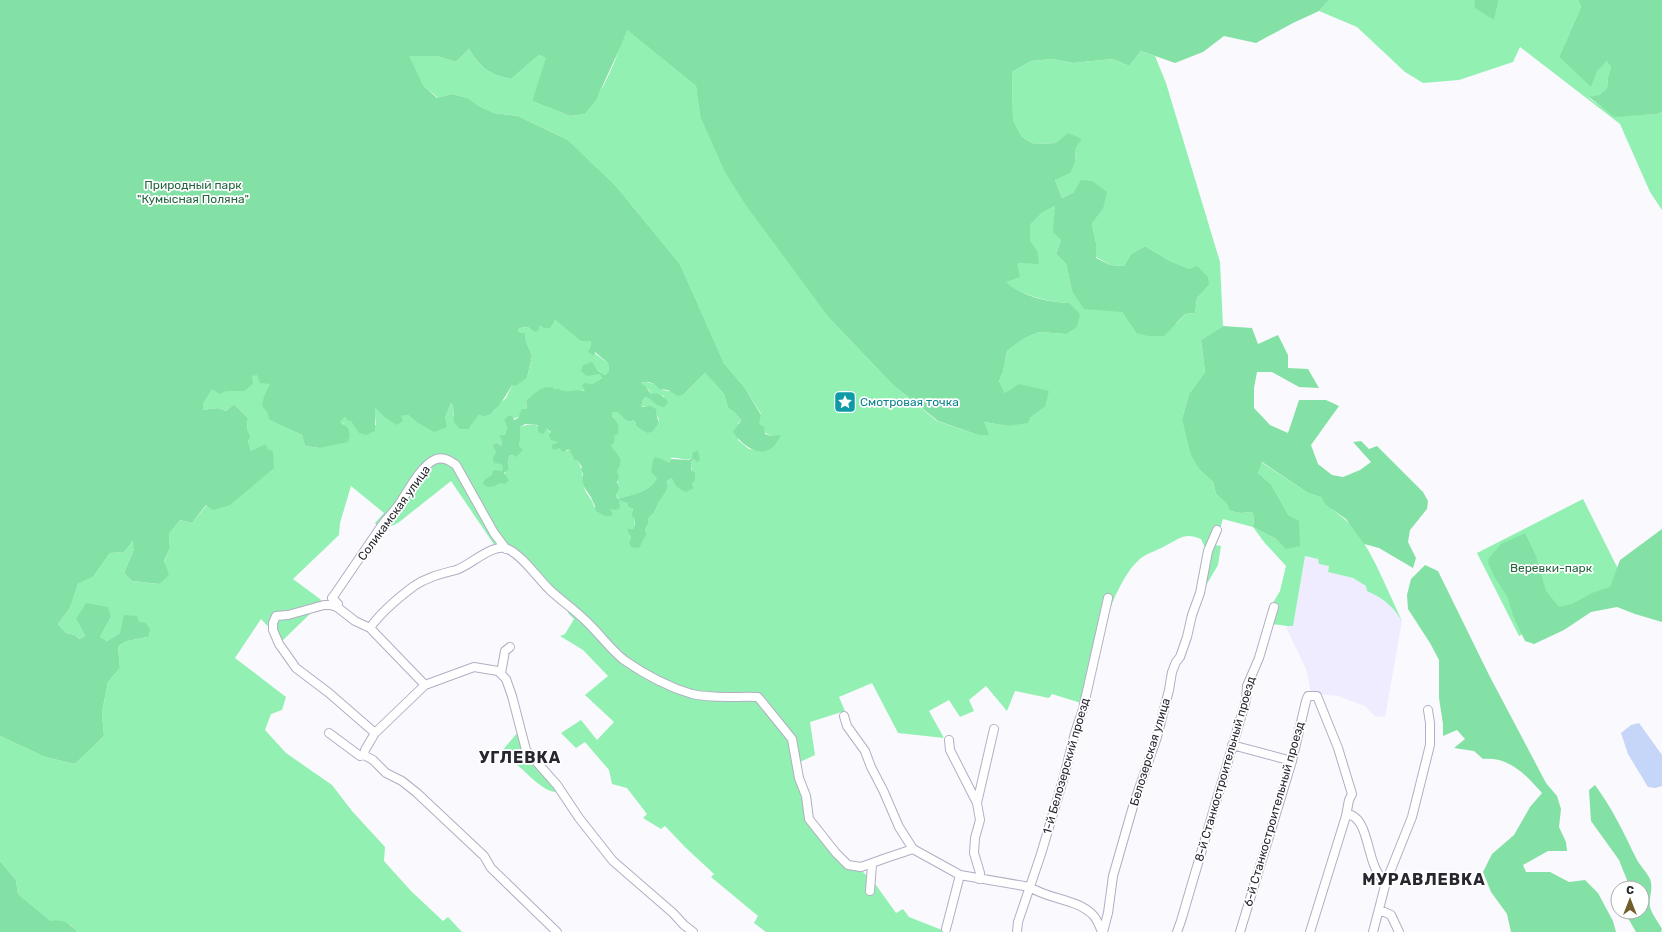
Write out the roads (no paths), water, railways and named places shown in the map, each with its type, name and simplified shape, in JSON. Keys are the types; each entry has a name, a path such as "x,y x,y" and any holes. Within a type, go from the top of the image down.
{"street":[{"name":"Соликамская улица","path":"337,607 338,604 332,598 334,594 422,471 429,463 435,460 442,458 449,460 456,465 494,533 506,548 517,555 539,580 586,620 624,659 662,683 693,694 758,697 792,739 799,778 806,796 809,819 836,853 848,865 861,867 872,864"},
{"name":"Белозерская улица","path":"1102,932 1108,913 1113,876 1130,818 1157,737 1172,672 1180,657 1200,593 1208,552 1217,530"},
{"path":"370,628 381,614 414,586 450,570 456,570 485,553 506,548"},
{"name":"1-й Белозерский проезд","path":"1017,932 1018,922 1064,780 1075,733 1083,709 1108,598"},
{"path":"375,733 329,693 296,668 279,644 272,630 276,616 288,615 330,604 337,607 354,621 370,628 425,685"},
{"name":"8-й Станкостроительный проезд","path":"1177,932 1246,700 1247,686 1259,658 1274,607"},
{"path":"501,673 505,651 510,646"},
{"path":"364,755 365,750 375,733 425,685 474,667 480,667 501,673 506,679 512,696 526,750 556,785 579,818 613,861 693,932"},
{"name":"6-й Станкостроительный проезд","path":"1240,932 1292,761 1308,696 1317,696 1320,701 1324,716 1338,748 1352,794 1349,800 1346,816"},
{"path":"1373,932 1380,910 1386,882 1412,817 1430,745 1430,723 1428,710"},
{"path":"844,716 847,726 865,751 899,827 913,850 960,875 1030,887 1036,891 1073,903 1094,916 1102,932"},
{"path":"977,803 994,729"},
{"path":"329,733 360,756 364,755 373,760 386,773 402,781 417,793 484,856 491,868 557,932"},
{"path":"949,740 950,750 977,803 980,820 975,838 974,853 980,873 979,879"},
{"path":"1232,745 1292,761"},
{"path":"1310,932 1346,816 1351,815 1359,820 1380,878 1386,882"},
{"path":"870,891 872,864 913,850"},
{"path":"946,929 960,875"},
{"path":"1380,910 1391,915 1399,932"}],"water":[{"path":"1639,723 1662,755 1662,786 1655,788 1648,787 1628,754 1621,733 1631,725"}],"place":[{"name":"Смотровая точка","path":"845,402"}],"district":[{"name":"УГЛЕВКА","path":"520,757"},
{"name":"МУРАВЛЕВКА","path":"1424,879"}],"park label":[{"name":"Природный парк \"Кумысная Поляна\"","path":"193,192"},
{"name":"Веревки-парк","path":"1551,568"}]}
